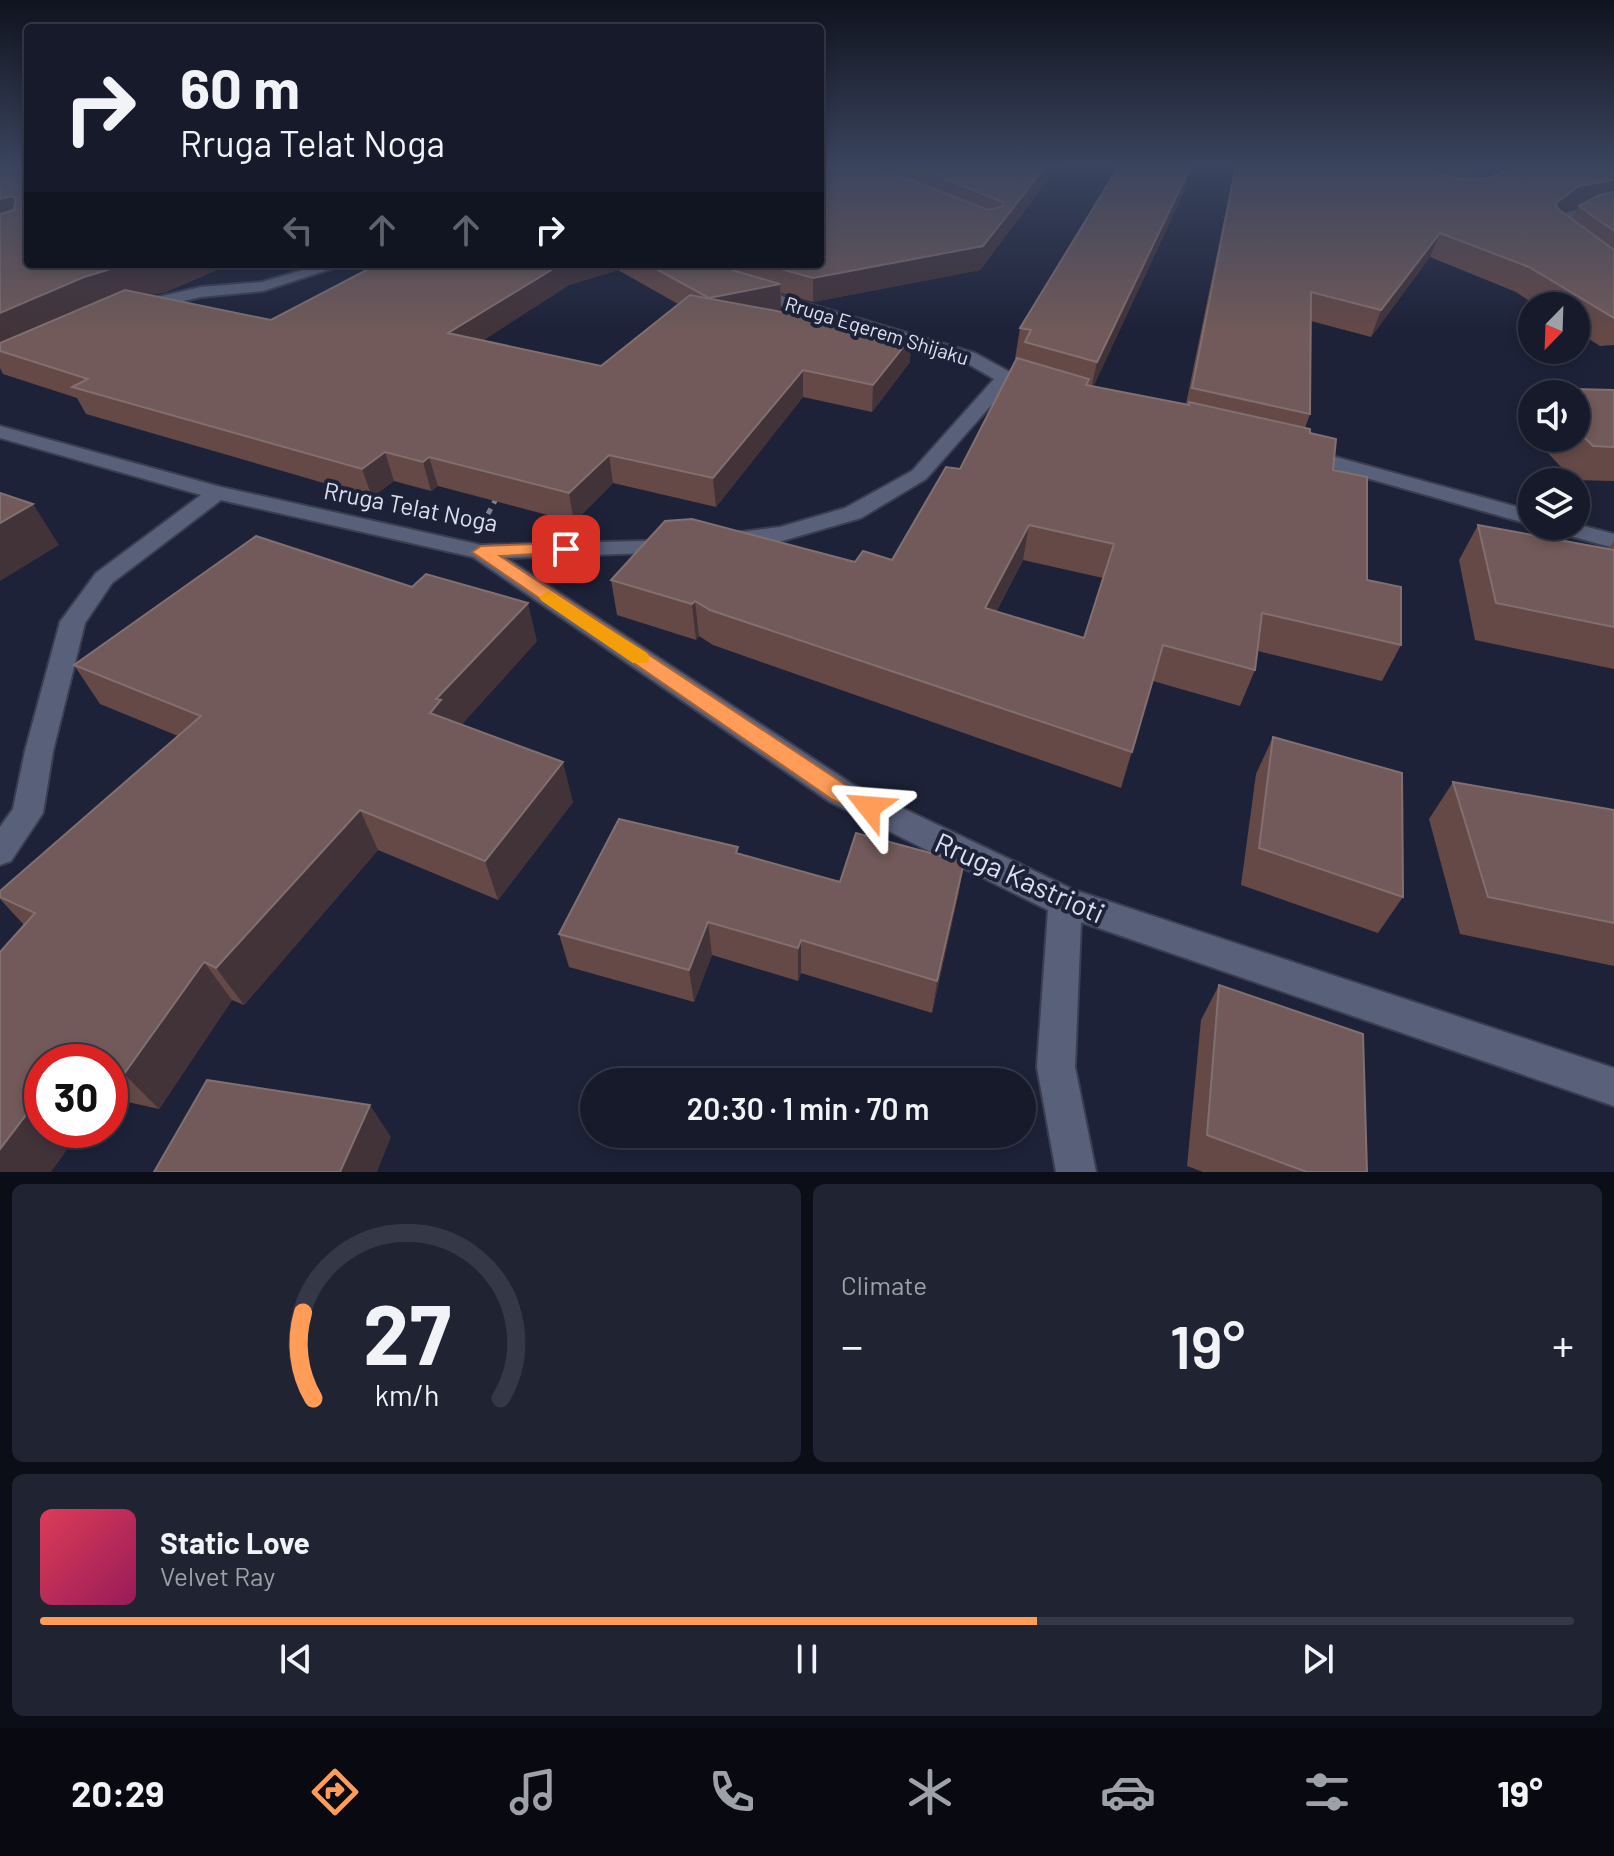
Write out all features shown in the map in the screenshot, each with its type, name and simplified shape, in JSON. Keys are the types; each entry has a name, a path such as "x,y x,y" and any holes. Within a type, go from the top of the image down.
{"street":[{"path":"1560,221 1554,229 1614,278"},
{"path":"118,312 189,295 263,286 325,268"},
{"name":"Rruga Eqerem Shijaku","path":"728,283 969,357 1005,378 1032,386"},
{"name":"Rruga Telat Noga","path":"0,432 217,493 481,552 700,542 782,534 853,513 919,475 1005,378"},
{"path":"1278,448 1518,514"},
{"path":"0,852 28,813 39,751 73,622 104,578 217,493"},
{"path":"1590,534 1614,541"},
{"name":"Rruga Kastrioti","path":"481,552 841,793 1065,902 1614,1087"},
{"path":"1065,902 1056,1067 1076,1172"}],"path":[{"path":"481,552 490,506 500,493"}],"building":[{"path":"0,221 24,221 24,268 114,268 84,277 0,313"},
{"path":"824,221 1003,221 983,246 813,278 777,268 824,268"},
{"path":"1086,221 1165,221 1097,362 1025,342 1031,330 1020,328"},
{"path":"1225,221 1574,221 1614,250 1614,318 1590,304 1590,292 1571,292 1529,267 1440,233 1381,310 1311,292 1310,414 1192,388"},
{"path":"1600,221 1614,221 1614,231"},
{"path":"370,268 554,268 448,333 601,366 690,295 912,336 873,385 803,370 713,478 609,455 569,493 429,457 423,462 385,452 362,469 72,387 88,379 0,351 0,343 125,290 271,320"},
{"path":"654,268 729,268 780,284 709,298"},
{"path":"1017,358 1089,379 1086,385 1189,405 1189,402 1310,429 1310,433 1336,439 1333,470 1367,477 1367,580 1401,587 1401,645 1262,613 1255,670 1163,645 1132,752 710,610 695,601 692,604 611,580 665,521 692,519 855,562 863,551 892,560 946,467 960,469","holes":["1029,525 1114,544 1084,638 985,608"]},
{"path":"1590,389 1614,390 1614,447 1593,446 1590,443"},
{"path":"0,493 33,504 0,523"},
{"path":"1478,525 1518,532 1518,540 1560,540 1614,550 1614,627 1496,603"},
{"path":"256,536 412,587 426,574 528,603 436,699 441,700 430,713 563,762 485,861 360,810 216,968 204,962 128,1068 128,1044 24,1044 24,1118 0,1149 0,952 35,913 0,897 0,891 201,716 74,665"},
{"path":"1273,737 1402,773 1403,897 1259,848"},
{"path":"1453,782 1614,810 1614,923 1488,897"},
{"path":"619,819 738,847 736,853 840,882 856,833 964,862 937,981 801,940 798,948 708,922 689,970 559,934"},
{"path":"1219,985 1363,1034 1367,1172 1307,1172 1207,1135"},
{"path":"207,1080 370,1105 340,1172 154,1172"}],"slow traffic":[{"path":"549,597 640,658"}],"route":[{"path":"566,549 481,552 841,793 869,807"}]}
